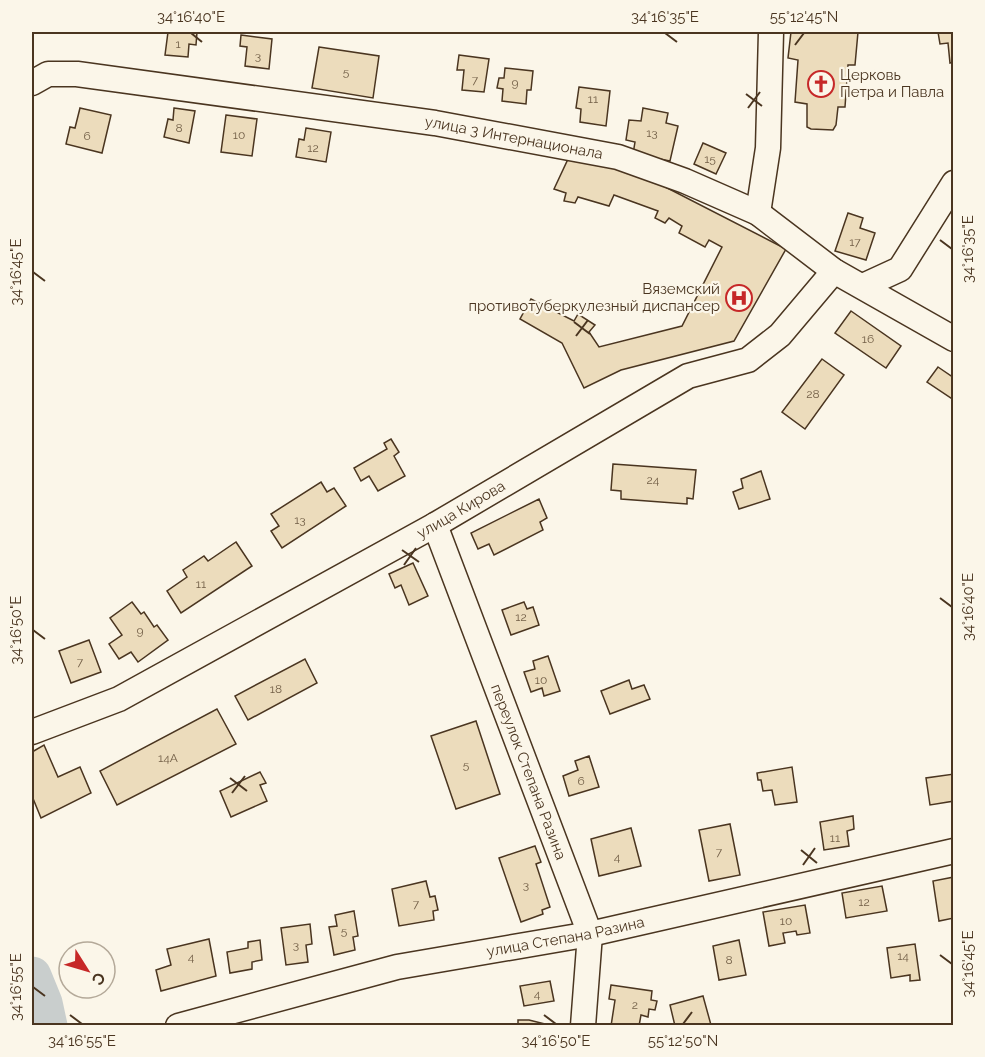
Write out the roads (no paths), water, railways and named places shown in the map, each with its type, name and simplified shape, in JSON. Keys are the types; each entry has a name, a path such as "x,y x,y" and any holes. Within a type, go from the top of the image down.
{"street":[{"path":"758,213 768,148 771,32"},
{"name":"улица 3 Интернационала","path":"32,83 48,74 77,74 435,123 618,157 685,181 758,213 834,271 954,339"},
{"path":"863,286 900,269 954,183"},
{"name":"улица Кирова","path":"32,732 119,699 435,525 688,376 748,360 780,335 834,271"},
{"name":"переулок Степана Разина","path":"435,525 590,934 583,1026"},
{"name":"улица Степана Разина","path":"178,1026 397,967 590,934 954,851"}],"waterway":[{"path":"32,976 43,1003 48,1026"}],"place":[{"name":"Церковь Петра и Павла","path":"821,84"},
{"name":"Вяземский противотуберкулезный диспансер","path":"739,298"}]}
